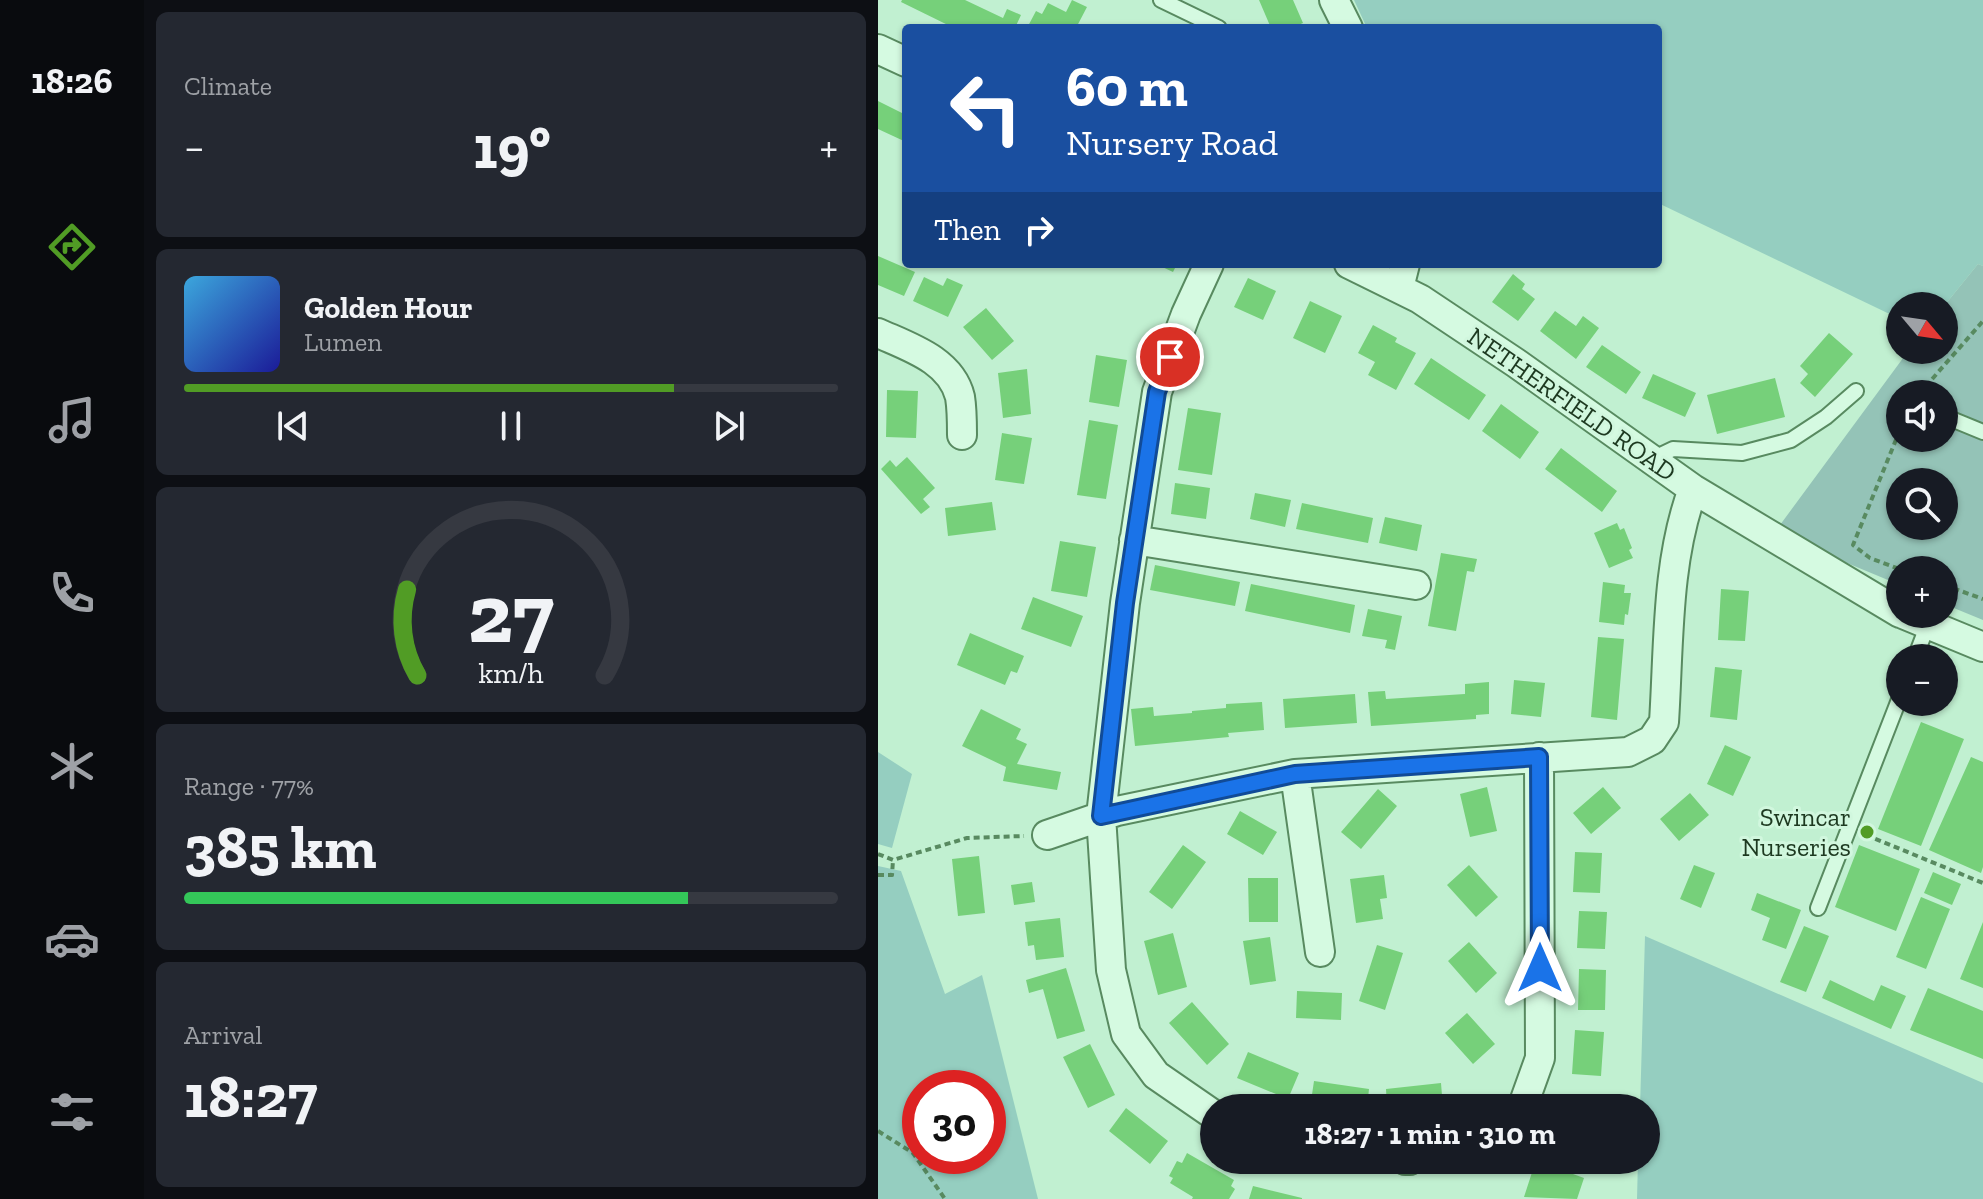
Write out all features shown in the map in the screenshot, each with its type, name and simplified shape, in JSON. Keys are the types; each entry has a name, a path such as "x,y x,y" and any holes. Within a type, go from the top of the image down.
{"street":[{"path":"1334,0 1346,24"},
{"path":"878,49 902,60"},
{"path":"1200,1105 1156,1075 1126,1034 1111,970 1101,816 1125,603 1157,392 1207,268"},
{"name":"NETHERFIELD ROAD","path":"1367,268 1402,276 1420,299 1516,363 1650,460 1792,551 1886,604"},
{"path":"878,333 918,351 947,373 960,400 962,435"},
{"path":"1047,835 1101,816 1295,774 1628,752 1652,740 1664,722 1675,559 1682,520 1693,489"},
{"path":"1134,540 1416,585"},
{"name":"NETHERFIELD ROAD","path":"1937,628 1983,647"},
{"path":"1527,1094 1540,1058 1539,757"},
{"path":"1295,774 1320,952"}],"lane":[{"path":"1161,0 1211,24"},
{"path":"1650,460 1673,449 1742,453 1791,440 1826,417 1856,391"},
{"path":"1958,422 1983,432"},
{"path":"1818,908 1893,716"}],"path":[{"path":"1931,380 1983,321"},
{"path":"1886,564 1870,558 1853,545 1891,452"},
{"path":"1958,590 1983,599"},
{"path":"1849,828 1983,883"},
{"path":"878,854 893,860 967,838 1047,835"},
{"path":"878,875 892,875 893,860"},
{"path":"878,1131 913,1153 945,1199"}],"shaded area":[{"path":"1354,0 1983,0 1983,266 1978,264 1955,292 1886,292 1886,312 1662,205 1662,24 1365,24"},
{"path":"1978,264 1983,266 1983,620 1958,610 1958,556 1886,556 1886,579 1847,563 1780,525 1886,381 1886,452 1958,452 1958,380 1887,380 1899,364 1958,364 1958,292 1955,292"},
{"path":"878,752 912,774 892,848 878,844"},
{"path":"878,866 901,871 945,994 982,975 1006,1070 902,1070 902,1174 1006,1174 1006,1071 1038,1199 878,1199"},
{"path":"1645,936 1983,1083 1983,1199 1637,1199 1638,1174 1660,1174 1660,1094 1640,1094"}],"building":[{"path":"965,0 1003,18 1007,9 1021,15 1017,24 946,24 901,2"},
{"path":"1072,0 1087,7 1078,24 1029,24 1036,11 1042,14 1048,3 1066,12"},
{"path":"1259,0 1293,0 1303,23 1269,24"},
{"path":"878,101 902,113 902,140 878,129"},
{"path":"878,256 915,272 904,296 878,285"},
{"path":"1513,274 1525,284 1522,289 1535,299 1518,321 1492,302"},
{"path":"924,277 943,286 947,278 963,285 948,317 913,301"},
{"path":"1248,278 1276,291 1263,320 1234,307"},
{"path":"1310,301 1342,316 1325,353 1293,338"},
{"path":"986,308 1014,341 992,360 963,327"},
{"path":"1555,311 1576,326 1583,316 1599,328 1576,359 1540,331"},
{"path":"1373,325 1416,353 1396,390 1368,375 1375,362 1358,353"},
{"path":"1829,333 1853,354 1815,397 1800,383 1808,374 1800,366"},
{"path":"1602,345 1641,372 1626,394 1586,367"},
{"path":"1096,355 1127,360 1119,407 1089,402"},
{"path":"1431,358 1486,395 1469,420 1414,384"},
{"path":"1027,369 1031,414 1003,418 998,373"},
{"path":"1653,374 1696,393 1685,417 1642,398"},
{"path":"1775,378 1785,417 1717,434 1707,395"},
{"path":"887,390 918,391 916,438 886,437"},
{"path":"1501,404 1539,432 1520,459 1482,431"},
{"path":"1188,408 1221,413 1212,475 1178,470"},
{"path":"1089,420 1118,425 1106,499 1077,495"},
{"path":"1002,433 1032,438 1024,484 995,480"},
{"path":"1561,448 1617,491 1602,512 1545,469"},
{"path":"907,457 935,488 923,499 930,507 921,514 881,469 890,460 896,467"},
{"path":"1175,483 1210,488 1206,519 1171,514"},
{"path":"1255,493 1291,500 1285,527 1250,519"},
{"path":"992,502 996,530 948,536 945,508"},
{"path":"1302,503 1373,518 1368,543 1296,529"},
{"path":"1385,517 1422,525 1417,551 1379,543"},
{"path":"1617,523 1620,530 1624,528 1633,558 1609,568 1594,533"},
{"path":"1060,541 1096,547 1087,597 1051,591"},
{"path":"1441,553 1477,559 1474,572 1467,571 1456,631 1428,626"},
{"path":"1155,565 1240,582 1235,606 1150,590"},
{"path":"1603,582 1625,585 1624,593 1631,593 1624,625 1599,622"},
{"path":"1251,584 1355,605 1350,633 1245,611"},
{"path":"1721,589 1749,591 1745,641 1718,640"},
{"path":"1033,597 1083,616 1071,647 1021,629"},
{"path":"1368,609 1402,616 1395,650 1385,648 1387,640 1362,636"},
{"path":"970,633 1024,656 1017,673 1011,671 1005,685 957,665"},
{"path":"1598,637 1624,639 1617,720 1591,717"},
{"path":"1715,667 1742,670 1737,720 1710,717"},
{"path":"1514,680 1545,683 1541,717 1511,714"},
{"path":"1489,682 1489,714 1476,715 1476,719 1371,726 1368,692 1385,691 1386,699 1465,694 1465,684"},
{"path":"1355,694 1357,723 1285,728 1283,699"},
{"path":"1262,702 1264,730 1228,733 1229,737 1135,746 1131,709 1153,707 1154,716 1226,708 1226,704"},
{"path":"981,709 1021,729 1016,739 1027,744 1017,764 1061,772 1057,790 1003,781 1006,767 962,746"},
{"path":"1921,722 1964,739 1921,846 1878,829"},
{"path":"1725,745 1751,757 1733,796 1707,784"},
{"path":"1971,757 1983,762 1981,873 1929,850"},
{"path":"1487,787 1497,831 1470,837 1460,794"},
{"path":"1603,787 1621,808 1591,834 1573,813"},
{"path":"1378,789 1397,806 1361,849 1341,832"},
{"path":"1690,793 1709,815 1679,841 1660,819"},
{"path":"1240,811 1277,832 1263,855 1227,834"},
{"path":"1183,845 1206,862 1172,909 1149,892"},
{"path":"1859,845 1920,869 1896,931 1835,907"},
{"path":"1575,852 1602,853 1600,893 1573,892"},
{"path":"979,856 985,913 958,916 952,859"},
{"path":"1469,865 1498,897 1476,917 1447,885"},
{"path":"1694,865 1715,873 1701,908 1680,899"},
{"path":"1933,872 1961,884 1952,905 1924,893"},
{"path":"1384,875 1387,898 1380,899 1383,919 1356,923 1350,879"},
{"path":"1248,878 1278,878 1278,922 1249,922"},
{"path":"1032,882 1035,902 1014,905 1011,885"},
{"path":"1757,893 1801,910 1786,949 1762,940 1770,918 1751,910"},
{"path":"1921,897 1950,909 1926,969 1896,957"},
{"path":"1579,911 1607,912 1605,949 1577,948"},
{"path":"1060,918 1064,957 1036,960 1034,945 1028,946 1025,922"},
{"path":"1983,922 1983,988 1960,979"},
{"path":"1804,926 1829,936 1806,992 1780,982"},
{"path":"1173,933 1187,987 1158,995 1144,941"},
{"path":"1270,937 1276,981 1250,985 1243,941"},
{"path":"1469,942 1497,973 1476,993 1448,961"},
{"path":"1377,945 1403,953 1385,1010 1359,1001"},
{"path":"1066,968 1085,1031 1057,1039 1043,989 1029,993 1026,980"},
{"path":"1579,969 1606,970 1605,1010 1578,1010"},
{"path":"1830,980 1874,1001 1881,985 1906,996 1891,1029 1822,998"},
{"path":"1928,988 1983,1011 1983,1059 1910,1030"},
{"path":"1297,991 1342,993 1341,1020 1296,1018"},
{"path":"1192,1002 1229,1044 1207,1065 1169,1023"},
{"path":"1467,1013 1495,1044 1473,1064 1445,1033"},
{"path":"1575,1030 1604,1032 1601,1076 1572,1074"},
{"path":"1090,1044 1115,1095 1088,1108 1063,1057"},
{"path":"1248,1052 1299,1073 1290,1094 1276,1094 1237,1078"},
{"path":"1314,1081 1369,1089 1368,1094 1312,1094"},
{"path":"1441,1083 1442,1094 1386,1094 1386,1089"},
{"path":"1126,1108 1168,1141 1150,1164 1109,1131"},
{"path":"1187,1153 1200,1160 1200,1174 1224,1174 1234,1180 1231,1186 1235,1189 1229,1199 1192,1199 1170,1183 1173,1178 1169,1176 1177,1161 1182,1163"},
{"path":"1531,1174 1573,1174 1584,1178 1577,1199 1524,1197"},
{"path":"1253,1186 1302,1198 1302,1199 1249,1199"}],"place":[{"name":"Swincar Nurseries","path":"1867,832"}],"route":[{"path":"1170,357 1157,392 1125,603 1101,816 1295,774 1539,757 1540,968"}]}
